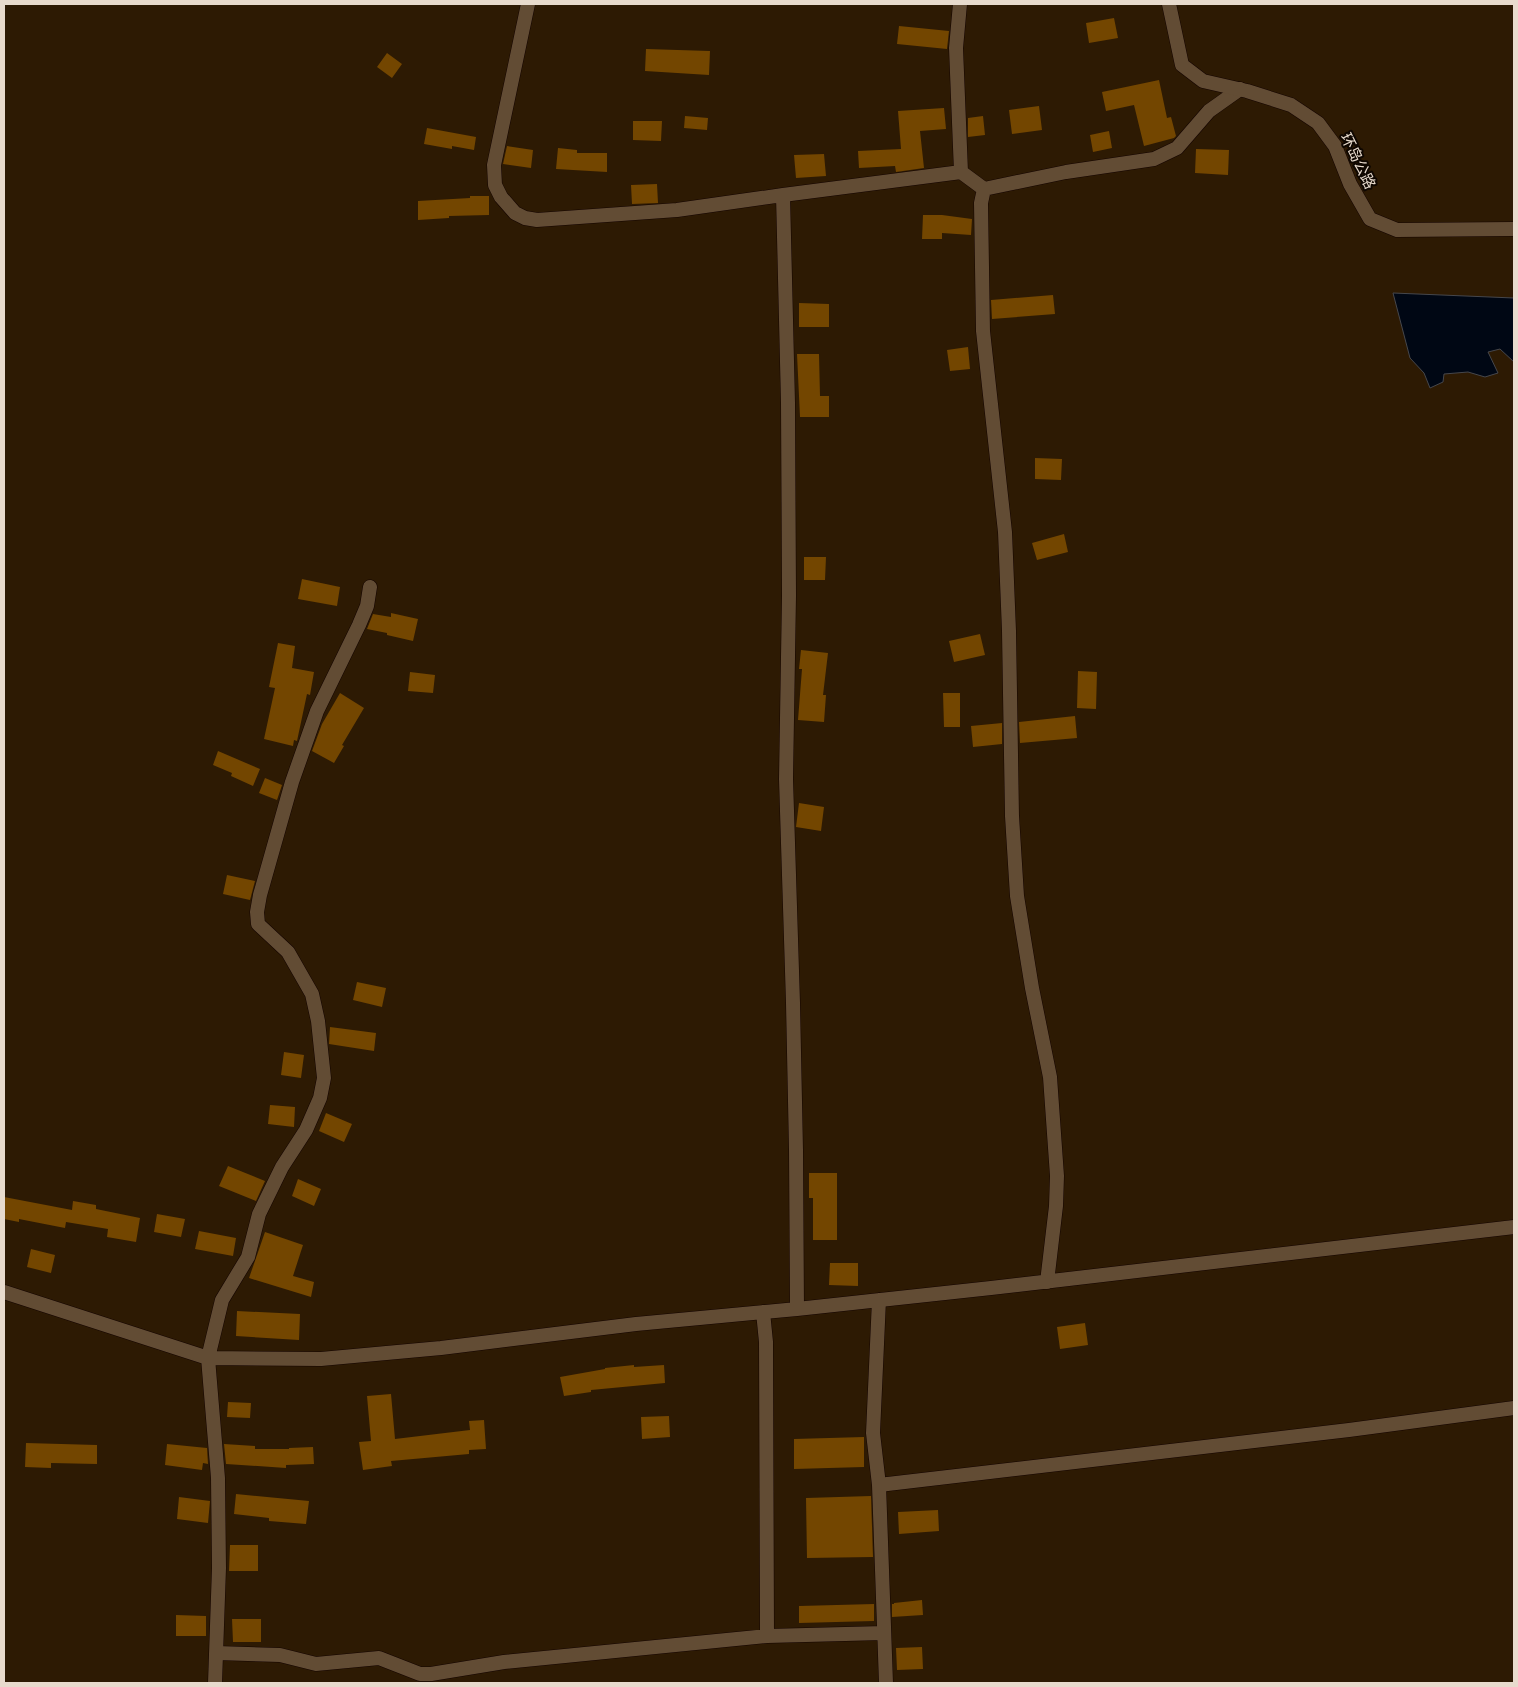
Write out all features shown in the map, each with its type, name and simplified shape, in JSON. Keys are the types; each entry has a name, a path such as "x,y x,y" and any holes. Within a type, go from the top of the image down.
{"street":[{"path":"528,4 494,165 495,185 501,197 515,212 525,218 537,220 677,210 961,172 984,189 1066,172 1154,159 1177,148 1209,111 1240,89"},
{"path":"960,4 956,48 961,172"},
{"name":"环岛公路","path":"1169,4 1182,65 1203,81 1240,89 1292,105 1318,123 1335,146 1350,184 1370,219 1397,230 1514,230"},
{"path":"984,189 981,203 983,331 1004,532 1009,631 1012,816 1017,896 1032,988 1050,1077 1057,1176 1056,1206 1047,1282"},
{"path":"783,195 788,403 789,596 786,779 794,1022 797,1309"},
{"path":"215,1683 219,1568 218,1478 208,1358 222,1300 248,1257 260,1214 278,1175 306,1130 320,1098 324,1078 318,1021 312,994 288,952 258,924 257,912 260,895 292,782 316,711 359,625 367,606 370,587"},
{"path":"4,1292 208,1358 321,1359 441,1348 636,1324 1047,1282 1514,1227"},
{"path":"879,1300 873,1433 879,1485 886,1683"},
{"path":"763,1312 766,1342 766,1636"},
{"path":"879,1485 1330,1432 1514,1408"},
{"path":"216,1653 280,1655 316,1664 379,1658 420,1674 431,1674 504,1662 766,1636 884,1633"}],"shaded area":[{"path":"1393,293 1514,298 1514,362 1500,349 1488,352 1498,373 1485,377 1468,372 1444,374 1443,382 1430,388 1424,373 1410,358"}],"building":[{"path":"1114,18 1118,38 1089,43 1086,23"},
{"path":"899,26 949,31 947,49 897,44"},
{"path":"646,49 710,51 709,75 645,71"},
{"path":"387,53 402,64 392,78 377,67"},
{"path":"1159,80 1167,118 1171,117 1176,136 1144,146 1134,105 1106,111 1102,92"},
{"path":"1039,106 1042,130 1012,134 1009,110"},
{"path":"944,108 946,129 920,131 924,168 896,172 895,166 859,168 858,151 901,149 898,111"},
{"path":"685,116 708,118 707,130 684,128"},
{"path":"983,116 985,135 968,137 968,118"},
{"path":"633,121 662,121 661,141 633,140"},
{"path":"427,128 476,137 474,150 452,146 452,149 424,144"},
{"path":"1109,131 1112,148 1093,152 1090,135"},
{"path":"507,146 533,150 531,168 503,164"},
{"path":"558,148 577,150 577,153 607,153 607,172 556,169"},
{"path":"1196,149 1229,150 1228,175 1195,173"},
{"path":"824,154 826,176 796,178 794,155"},
{"path":"657,184 658,203 632,204 631,185"},
{"path":"470,196 489,196 489,215 449,216 449,218 418,220 418,201 470,198"},
{"path":"923,215 942,215 972,219 971,235 942,233 942,239 922,239"},
{"path":"1053,295 1055,314 992,319 991,300"},
{"path":"799,303 829,304 829,327 799,327"},
{"path":"968,347 970,369 950,371 947,350"},
{"path":"797,354 819,354 820,396 829,396 829,417 800,417"},
{"path":"1035,458 1062,459 1061,480 1035,479"},
{"path":"1064,534 1068,552 1037,560 1032,543"},
{"path":"804,557 826,557 825,580 804,580"},
{"path":"302,579 340,587 337,606 298,599"},
{"path":"391,613 418,619 413,641 367,629 373,614 391,617"},
{"path":"980,634 985,655 954,662 949,641"},
{"path":"278,643 295,646 292,668 314,672 310,695 307,694 297,741 294,740 293,746 264,739 275,688 269,687"},
{"path":"801,650 828,653 823,695 826,695 824,722 798,720 802,669 799,669"},
{"path":"1078,671 1097,672 1096,709 1077,708"},
{"path":"410,672 435,675 433,693 408,691"},
{"path":"340,693 364,708 342,745 344,746 334,763 312,751 322,724"},
{"path":"943,693 960,693 960,727 944,727"},
{"path":"1075,716 1077,738 1020,743 1019,722"},
{"path":"1002,723 1002,744 973,747 971,726"},
{"path":"218,751 260,769 253,786 231,776 232,773 213,765"},
{"path":"265,778 282,785 277,800 259,793"},
{"path":"799,803 824,807 821,831 796,827"},
{"path":"227,875 255,881 250,900 223,894"},
{"path":"357,982 386,988 382,1007 353,1000"},
{"path":"330,1027 376,1033 374,1051 329,1044"},
{"path":"284,1052 304,1055 301,1078 281,1075"},
{"path":"270,1105 295,1107 294,1127 268,1124"},
{"path":"326,1113 352,1124 344,1142 319,1131"},
{"path":"228,1166 265,1181 256,1201 219,1186"},
{"path":"809,1173 837,1173 837,1240 813,1240 813,1198 809,1198"},
{"path":"298,1179 321,1189 314,1206 292,1196"},
{"path":"4,1197 72,1210 73,1201 96,1205 96,1209 140,1218 136,1242 107,1237 108,1229 66,1222 65,1228 19,1219 19,1222 4,1219"},
{"path":"157,1214 185,1219 181,1237 154,1232"},
{"path":"199,1231 236,1238 233,1256 195,1249"},
{"path":"265,1232 303,1245 293,1276 314,1282 311,1297 249,1278"},
{"path":"31,1249 55,1255 51,1273 27,1267"},
{"path":"830,1263 858,1263 858,1286 829,1285"},
{"path":"237,1311 300,1314 299,1340 236,1336"},
{"path":"1085,1323 1088,1345 1060,1349 1057,1327"},
{"path":"634,1365 634,1367 664,1365 665,1383 591,1390 591,1392 564,1396 560,1377 605,1368"},
{"path":"391,1394 395,1439 470,1430 469,1421 484,1420 486,1449 469,1450 469,1454 391,1461 392,1466 363,1470 359,1442 371,1441 367,1396"},
{"path":"228,1402 251,1403 250,1418 227,1417"},
{"path":"669,1416 670,1437 642,1439 641,1417"},
{"path":"864,1437 864,1467 794,1469 794,1439"},
{"path":"26,1443 97,1445 97,1464 51,1463 51,1468 25,1467"},
{"path":"167,1444 207,1448 208,1464 203,1463 202,1470 165,1465"},
{"path":"224,1444 255,1446 255,1449 313,1447 314,1464 286,1465 286,1468 226,1464"},
{"path":"236,1494 309,1501 306,1524 269,1521 269,1518 234,1514"},
{"path":"871,1496 873,1557 807,1558 806,1498"},
{"path":"179,1497 210,1501 208,1523 177,1519"},
{"path":"938,1510 939,1531 899,1534 898,1512"},
{"path":"230,1545 258,1545 258,1571 229,1571"},
{"path":"922,1600 923,1615 892,1617 892,1604"},
{"path":"874,1604 874,1621 799,1623 799,1606"},
{"path":"176,1615 206,1616 206,1636 176,1636"},
{"path":"232,1619 261,1619 261,1642 233,1642"},
{"path":"922,1647 923,1669 897,1670 896,1648"}]}
